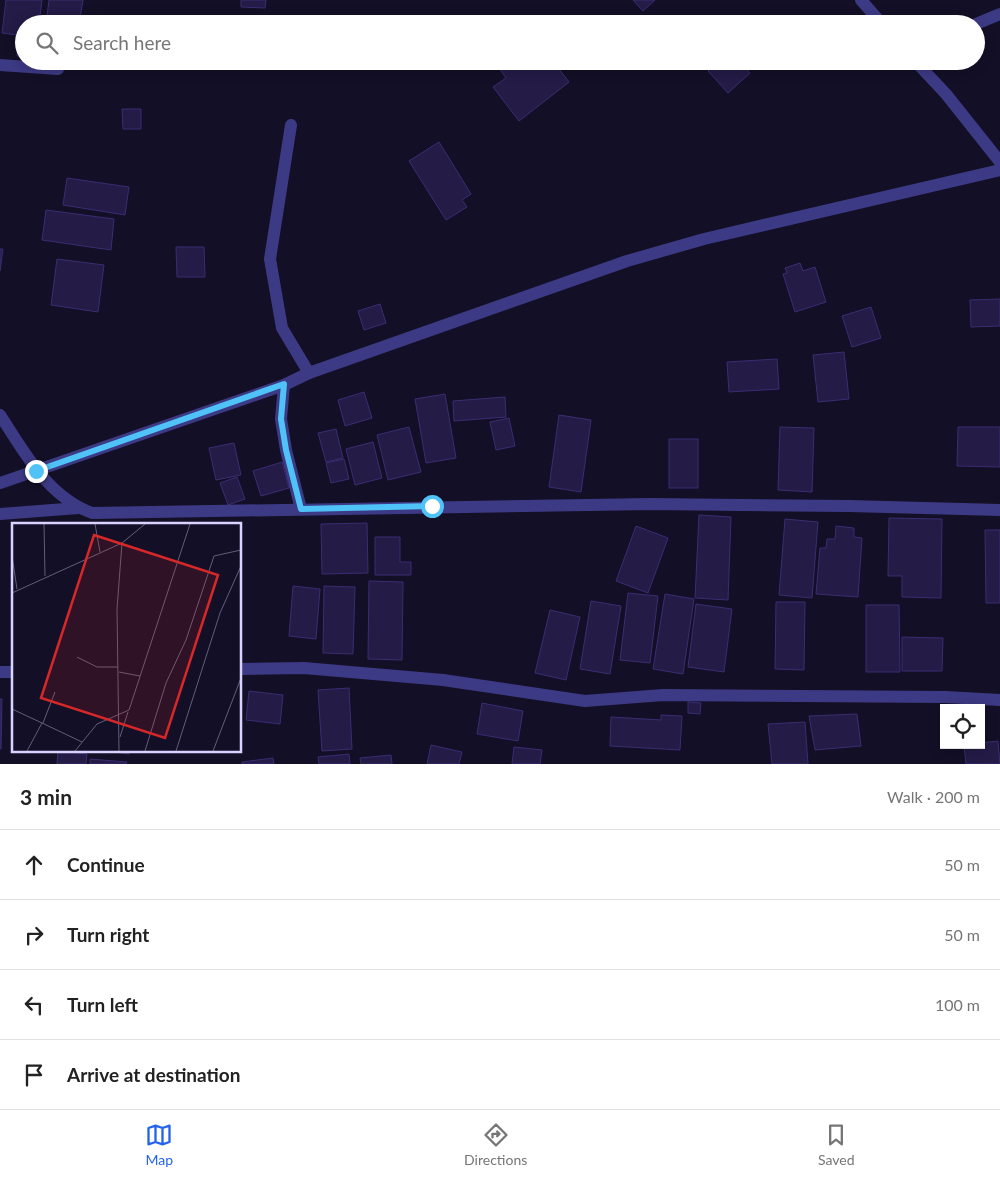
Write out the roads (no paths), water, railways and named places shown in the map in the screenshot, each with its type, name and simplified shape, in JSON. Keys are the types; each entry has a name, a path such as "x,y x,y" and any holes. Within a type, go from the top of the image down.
{"street":[{"path":"861,0 874,15"},
{"path":"985,20 1000,14"},
{"path":"0,65 15,66"},
{"path":"924,70 946,94 1000,162"},
{"path":"291,125 270,259 282,328 309,374"},
{"path":"0,483 627,261 704,238 1000,170"},
{"path":"284,384 282,427 301,509"},
{"path":"0,415 36,471 55,490 78,508 92,513 660,504 1000,510"},
{"path":"0,514 78,508"},
{"path":"241,669 304,668 443,680 585,701 663,695 944,697 1000,700"}]}
